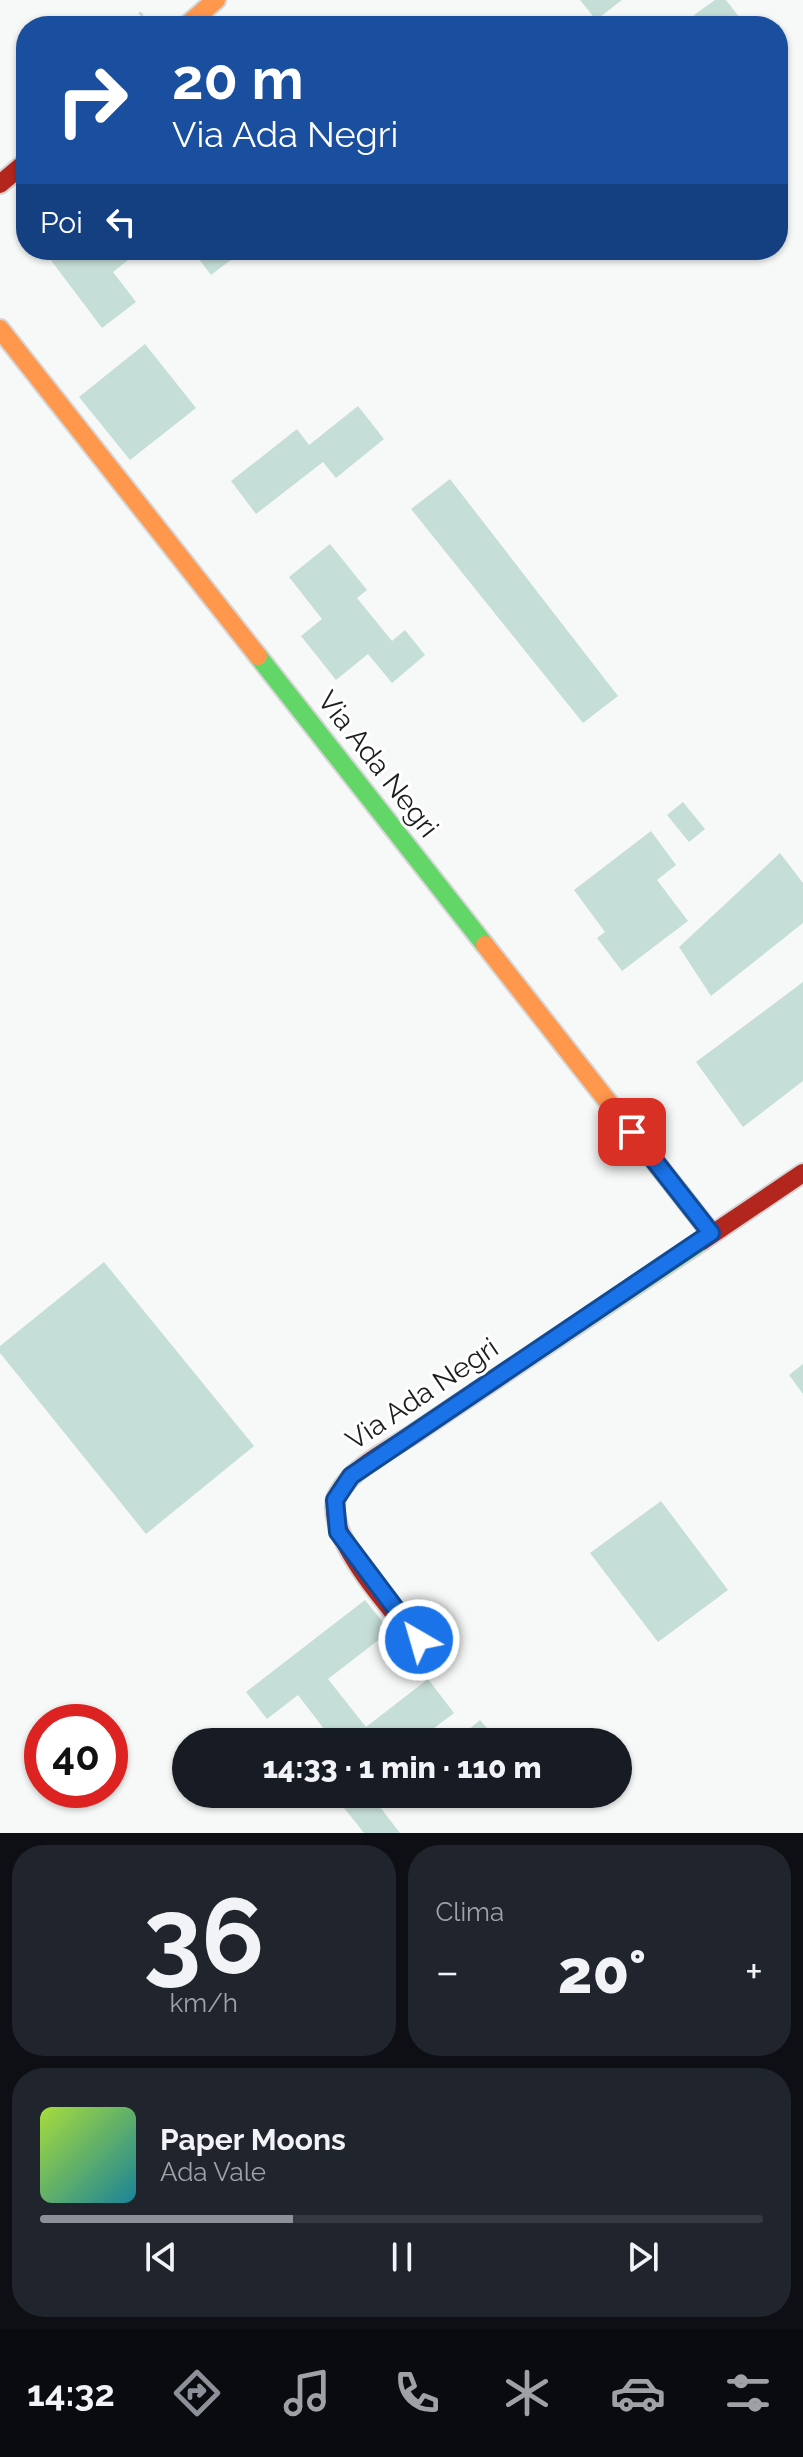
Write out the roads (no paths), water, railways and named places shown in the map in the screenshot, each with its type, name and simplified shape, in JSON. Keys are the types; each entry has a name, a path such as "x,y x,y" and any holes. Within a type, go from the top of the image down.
{"street":[{"path":"198,16 216,0"},
{"path":"0,184 16,170"},
{"name":"Via Ada Negri","path":"0,329 711,1233"},
{"name":"Via Ada Negri","path":"437,1663 338,1532 335,1500 351,1476 803,1173"}]}
